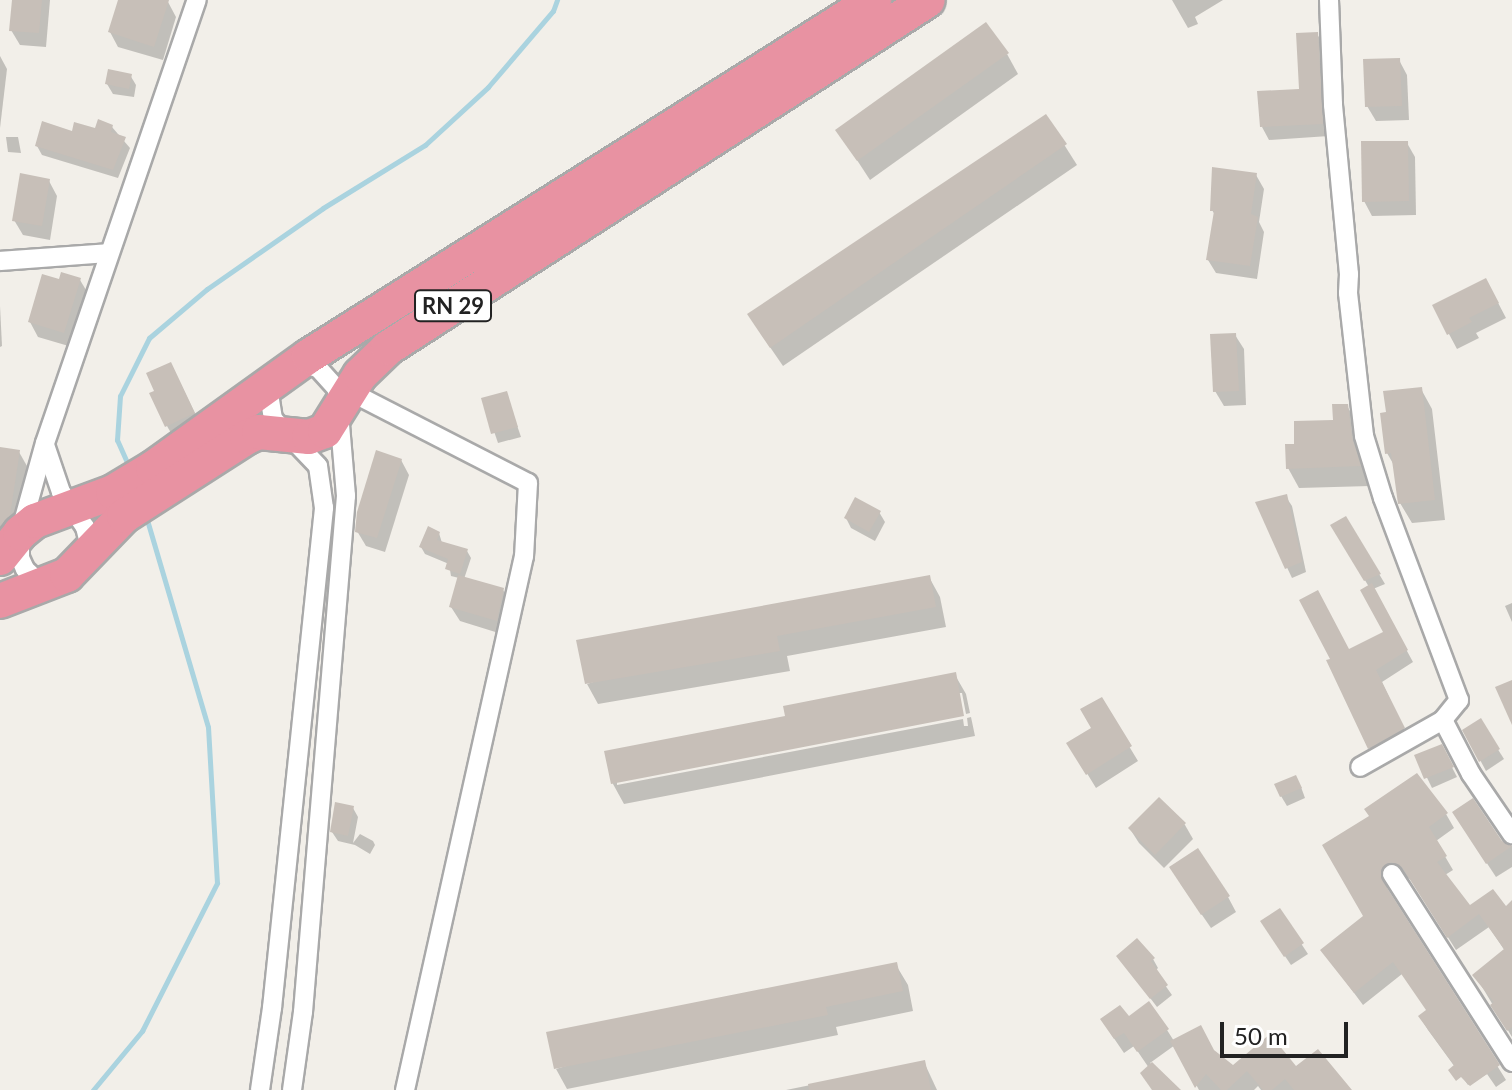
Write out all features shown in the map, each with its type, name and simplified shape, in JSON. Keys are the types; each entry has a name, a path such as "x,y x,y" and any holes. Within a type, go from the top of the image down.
{"highway":[{"name":"RN 29","path":"10,546 45,516 113,492 153,468 300,363 874,0"},
{"name":"RN 29","path":"0,601 67,575 124,516 247,437 259,432 309,437 325,431 373,361 404,337 928,0"}],"street":[{"path":"42,585 25,569 10,546 197,0"},
{"path":"1329,0 1333,105 1349,274 1348,293 1364,436 1383,498 1459,700 1443,720 1360,767"},
{"path":"0,261 109,253"},
{"path":"292,1090 303,1012 346,496 344,400 333,381 318,368 300,363"},
{"path":"260,1090 272,1008 324,508 318,466 305,449 287,436 269,408 268,386"},
{"path":"344,400 528,483 524,556 405,1090"},
{"path":"45,443 54,476 85,527 91,551"},
{"path":"1443,720 1471,774 1512,834"},
{"path":"1392,874 1512,1062"}],"building":[{"path":"12,0 42,0 39,33 9,31"},
{"path":"118,0 169,0 154,47 108,32"},
{"path":"986,22 1009,53 857,161 835,130"},
{"path":"1318,32 1323,124 1260,127 1257,91 1299,89 1296,33"},
{"path":"1400,58 1402,106 1365,107 1363,59"},
{"path":"108,69 132,74 129,89 105,84"},
{"path":"1046,114 1067,144 770,348 747,314"},
{"path":"98,119 113,125 111,132 126,137 113,170 35,146 42,121 72,131 74,122 95,128"},
{"path":"1361,141 1408,141 1409,201 1362,202"},
{"path":"1212,167 1257,173 1251,214 1258,217 1250,266 1206,260 1214,211 1210,211"},
{"path":"20,173 50,179 42,226 12,221"},
{"path":"61,272 81,278 64,333 28,322 42,274 59,279"},
{"path":"1486,278 1499,303 1469,318 1472,322 1447,335 1432,305"},
{"path":"1236,333 1239,391 1213,392 1210,334"},
{"path":"171,362 195,413 165,427 149,393 154,391 146,373"},
{"path":"1422,387 1435,500 1398,504 1391,453 1385,454 1380,413 1386,412 1383,391"},
{"path":"507,391 518,427 491,434 481,398"},
{"path":"1332,404 1348,404 1352,438 1361,466 1286,469 1285,444 1294,444 1294,421 1333,420"},
{"path":"0,447 20,450 10,515 0,526"},
{"path":"376,450 402,459 377,538 355,532 357,512"},
{"path":"1287,494 1302,562 1285,569 1255,502"},
{"path":"855,497 881,511 869,532 844,518"},
{"path":"1346,516 1381,574 1364,581 1330,525"},
{"path":"428,526 440,532 437,540 468,549 460,574 445,569 448,559 419,547"},
{"path":"458,575 504,588 497,621 449,607"},
{"path":"930,575 936,607 777,636 780,651 585,684 576,640"},
{"path":"1372,583 1408,650 1376,670 1405,728 1368,749 1326,660 1330,659 1299,600 1318,590 1349,649 1383,632 1360,590"},
{"path":"956,672 964,716 611,784 604,751 785,716 783,706"},
{"path":"1512,680 1512,725 1495,687"},
{"path":"1102,697 1132,746 1086,775 1066,743 1091,728 1080,709"},
{"path":"1481,718 1500,749 1479,762 1462,730"},
{"path":"1442,744 1454,767 1424,779 1414,755"},
{"path":"1417,773 1448,813 1429,827 1447,856 1437,862 1470,905 1493,889 1506,906 1512,900 1512,1027 1507,1031 1490,1005 1494,1002 1472,975 1504,949 1479,914 1447,938 1402,867 1391,862 1381,869 1382,880 1500,1065 1470,1086 1461,1077 1456,1081 1448,1070 1454,1065 1418,1016 1426,1010 1393,962 1354,993 1320,950 1363,916 1322,845 1369,816 1364,809"},
{"path":"1296,775 1302,788 1280,797 1274,784"},
{"path":"1159,797 1186,823 1155,855 1128,828"},
{"path":"1473,798 1502,841 1512,846 1486,864 1452,812"},
{"path":"335,802 354,806 348,836 330,832"},
{"path":"1198,848 1230,896 1201,915 1169,867"},
{"path":"1280,908 1304,943 1284,957 1260,921"},
{"path":"1137,938 1155,958 1151,961 1168,985 1150,999 1116,956"},
{"path":"897,962 903,991 826,1007 828,1015 554,1069 546,1032"},
{"path":"1149,1001 1169,1029 1137,1052 1124,1033 1114,1039 1100,1019 1120,1005 1129,1016"},
{"path":"1201,1025 1214,1050 1233,1065 1270,1034 1296,1066 1318,1049 1352,1090 1294,1090 1285,1079 1272,1090 1263,1090 1247,1071 1227,1090 1221,1090 1206,1074 1195,1088 1170,1041"},
{"path":"925,1060 931,1090 809,1090 808,1084"},
{"path":"1152,1062 1181,1090 1152,1090 1140,1073"}],"waterway":[{"path":"130,469 117,440 120,396 149,338 207,289 323,208 425,145 488,87 553,11 557,0"},
{"path":"93,1090 142,1031 217,883 208,727 146,516"}]}
